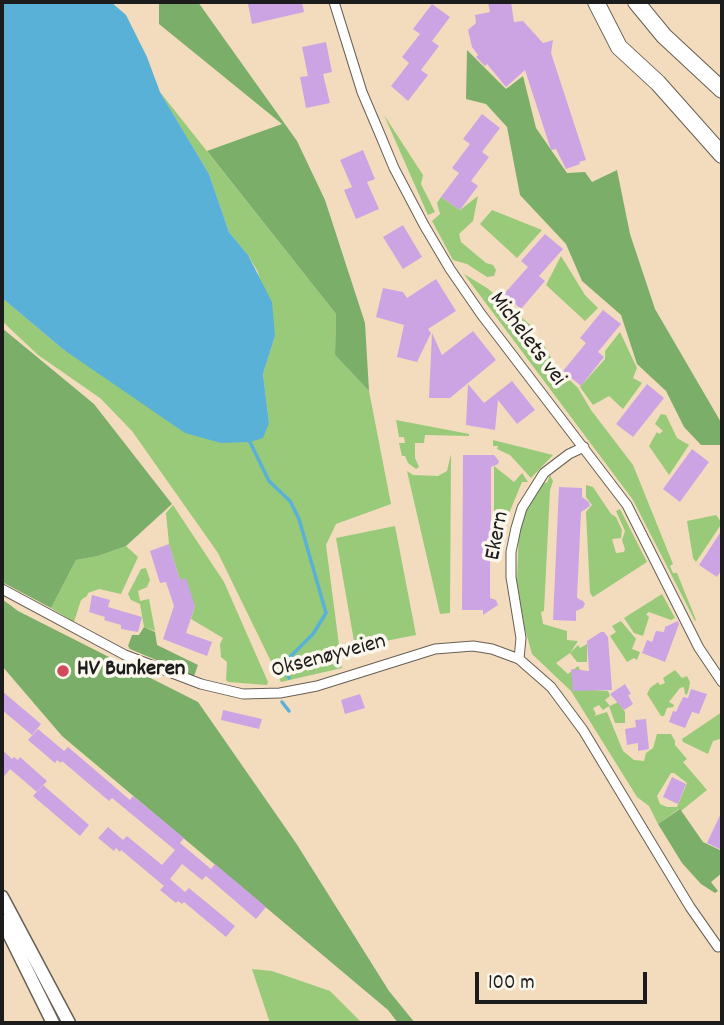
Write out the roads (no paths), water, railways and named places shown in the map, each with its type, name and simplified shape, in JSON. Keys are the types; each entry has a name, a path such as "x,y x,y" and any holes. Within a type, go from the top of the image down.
{"highway":[{"path":"596,2 619,47 658,83 722,155"},
{"path":"636,2 671,43 722,90"}],"street":[{"name":"Michelets vei","path":"334,2 362,92 394,168 424,225 481,314 627,505 699,648 722,682"},
{"name":"Ekern","path":"519,659 521,638 511,577 512,551 522,508 544,473 569,454 584,447"},
{"name":"Oksenøyveien","path":"2,589 125,654 201,684 243,694 280,693 317,685 406,657 446,648 473,646 492,649 519,659"},
{"path":"519,659 551,687 583,730 690,906 721,948"},
{"path":"2,897 69,1023"},
{"path":"2,920 53,1023"}],"water":[{"path":"2,2 111,2 126,15 147,57 160,92 209,174 229,232 248,255 272,302 275,336 263,374 269,423 263,438 250,442 221,443 185,433 64,350 2,298"}],"waterway":[{"path":"250,442 269,481 290,501 299,519 326,613 313,634 286,661 289,678"},
{"path":"282,702 289,711"}],"place":[{"name":"HV Bunkeren","path":"63,671"}]}
